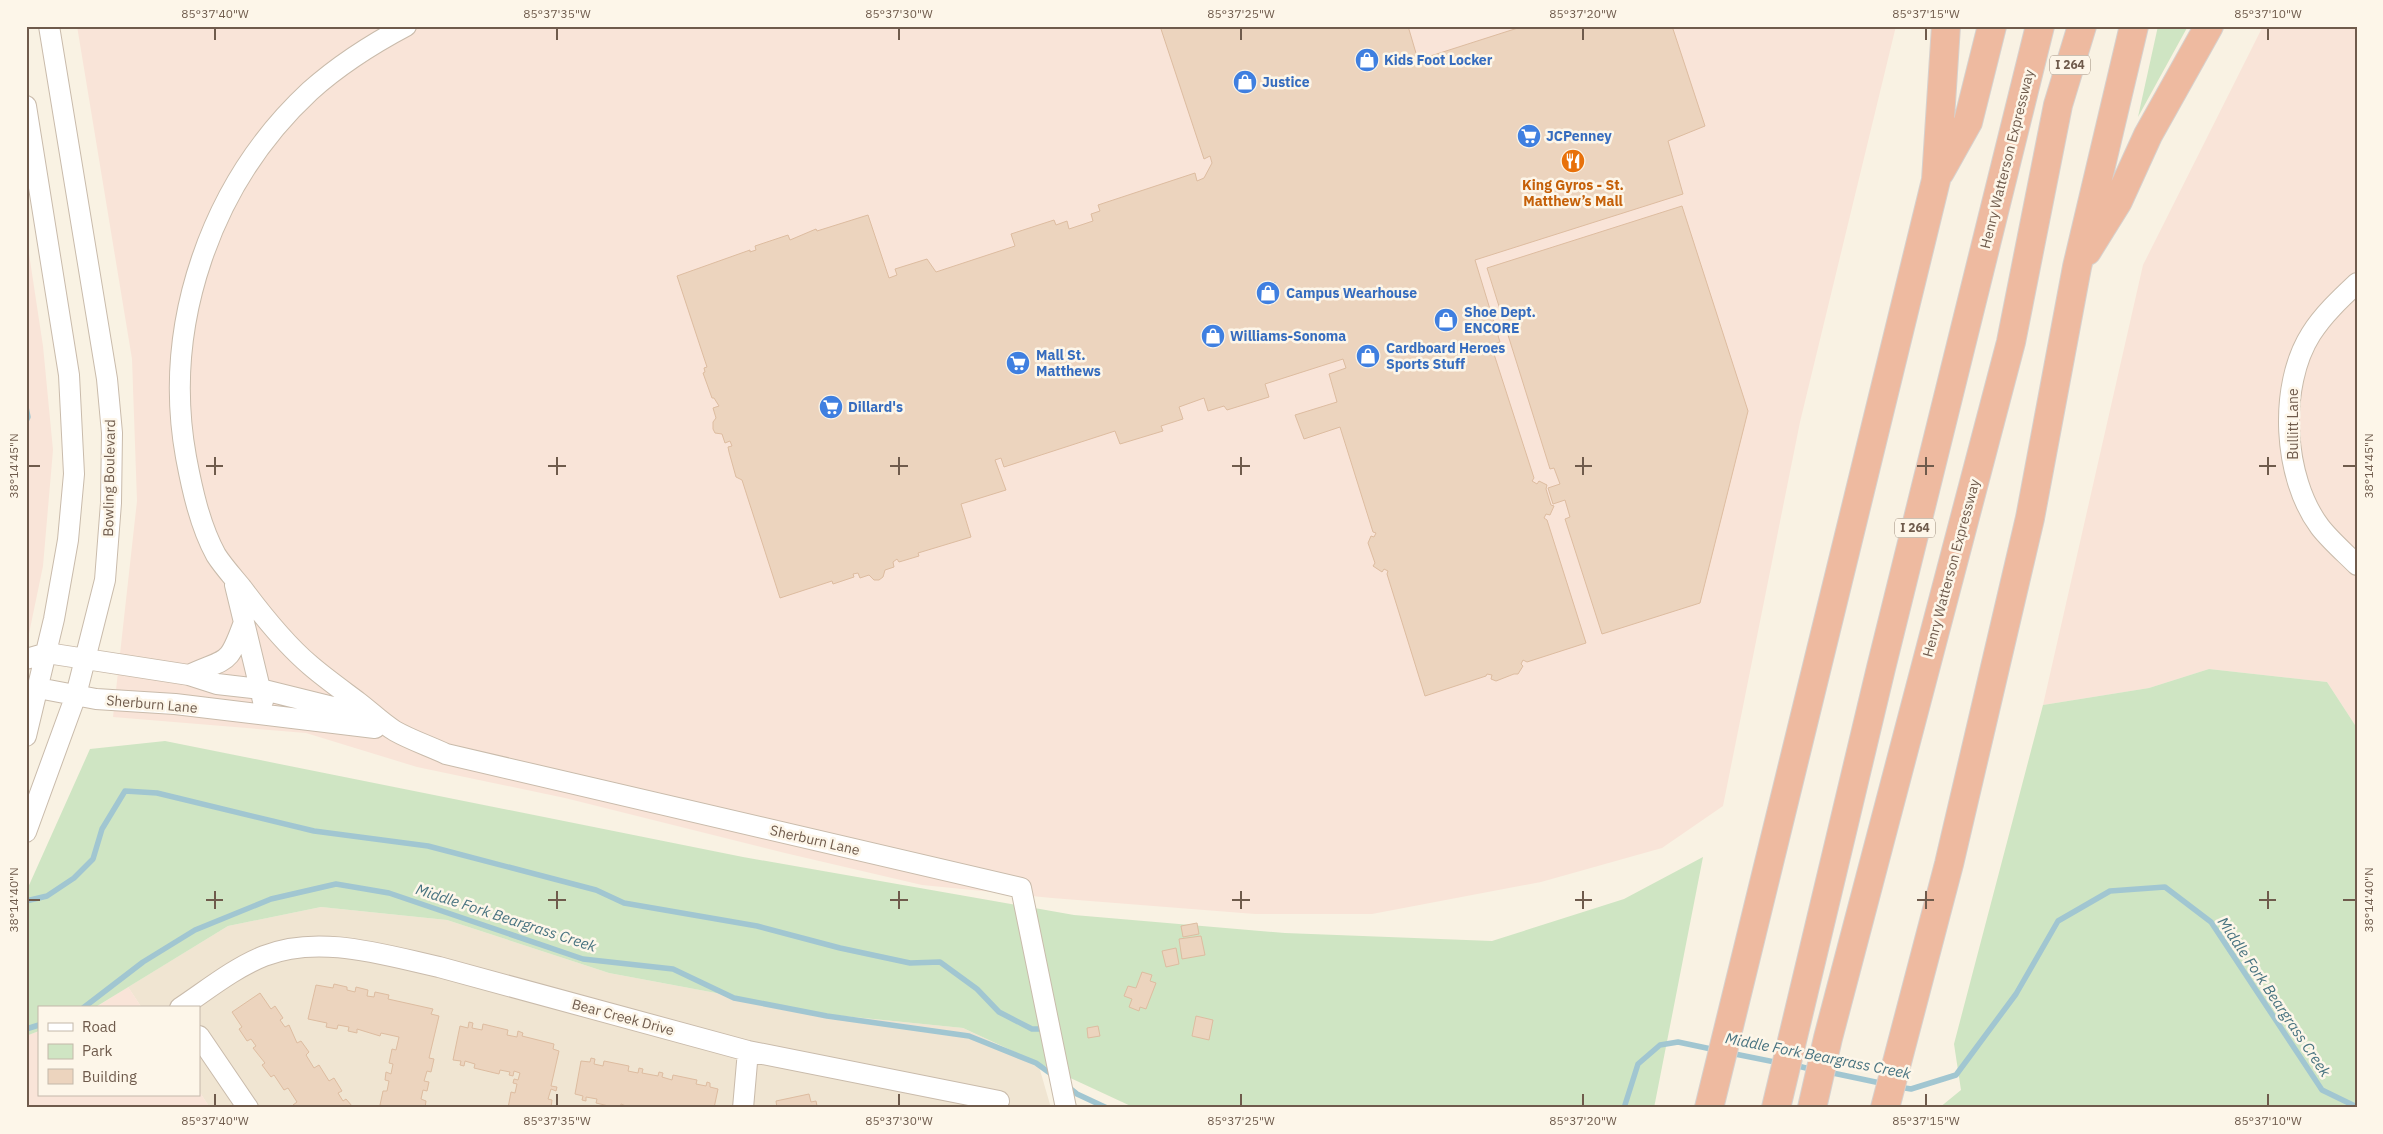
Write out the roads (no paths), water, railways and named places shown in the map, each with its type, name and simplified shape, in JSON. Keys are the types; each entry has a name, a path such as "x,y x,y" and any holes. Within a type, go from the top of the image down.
{"highway":[{"path":"1709,1108 1936,180 1946,26"},
{"path":"1936,180 1968,122 1992,26"},
{"name":"Henry Watterson Expressway","path":"1777,1102 1878,677 2040,26"},
{"name":"Henry Watterson Expressway","path":"1812,1108 1828,1038 2011,342 2058,105 2082,26"},
{"path":"1885,1108 1949,864 2030,518 2077,267 2134,26"},
{"path":"2077,267 2118,200 2148,135 2209,26"},
{"path":"1893,1108 1900,1052"}],"street":[{"name":"Bowling Boulevard","path":"26,832 76,695 104,580 111,503 112,433 107,379 49,26"},
{"name":"Sherburn Lane","path":"387,725 290,647 216,554 201,515 191,481 183,440 180,398 181,356 186,314 196,274 210,234 228,196 250,160 281,121 310,91 378,41 406,26"},
{"path":"26,106 68,376 73,433 74,474 68,540 47,654 32,682 26,736"},
{"name":"Bullitt Lane","path":"2357,283 2325,314 2310,335 2296,363 2290,400 2290,421 2294,475 2303,497 2320,526 2357,565"},
{"name":"Sherburn Lane","path":"233,577 267,715"},
{"path":"188,675 226,660 234,650 244,622"},
{"name":"Sherburn Lane","path":"26,659 47,654 85,658 188,675 217,684 260,689 321,702 387,725 446,754 1021,888 1066,1108"},
{"name":"Sherburn Lane","path":"32,682 76,695 267,715 387,725"},
{"name":"Bear Creek Drive","path":"183,1006 249,962 266,955 297,946 332,946 397,958 748,1052 999,1100"},
{"path":"200,1037 248,1108"},
{"path":"743,1108 748,1052"}],"waterway":[{"path":"26,407 28,417 26,421"},
{"path":"26,901 47,896 74,878 93,859 102,829 125,791 157,793 314,831 428,846 596,890 624,903 757,926 840,948 910,963 940,962 977,989 999,1012 1032,1029 1045,1029"},
{"name":"Middle Fork Beargrass Creek","path":"86,1006 143,962 195,930 271,899 336,884 389,893 583,959 673,969 734,998 827,1016 969,1036 1036,1063 1054,1076"},
{"name":"Middle Fork Beargrass Creek","path":"1899,1087 1911,1089 1956,1075 2016,994 2058,921 2110,891 2165,887 2211,922 2322,1090 2357,1107"},
{"name":"Middle Fork Beargrass Creek","path":"26,1029 38,1025"},
{"name":"Middle Fork Beargrass Creek","path":"1624,1108 1638,1064 1660,1045 1678,1042 1716,1050"},
{"name":"Middle Fork Beargrass Creek","path":"1730,1053 1780,1063"},
{"name":"Middle Fork Beargrass Creek","path":"1794,1065 1814,1070"},
{"name":"Middle Fork Beargrass Creek","path":"1828,1072 1885,1084"},
{"name":"Middle Fork Beargrass Creek","path":"1067,1086 1077,1094 1107,1108"}],"place":[{"name":"Kids Foot Locker","path":"1367,60"},
{"name":"Justice","path":"1245,82"},
{"name":"JCPenney","path":"1529,136"},
{"name":"King Gyros - St. Matthew’s Mall","path":"1573,161"},
{"name":"Campus Wearhouse","path":"1268,293"},
{"name":"Shoe Dept. ENCORE","path":"1446,320"},
{"name":"Williams-Sonoma","path":"1213,336"},
{"name":"Cardboard Heroes Sports Stuff","path":"1368,356"},
{"name":"Mall St. Matthews","path":"1018,363"},
{"name":"Dillard's","path":"831,407"}]}
